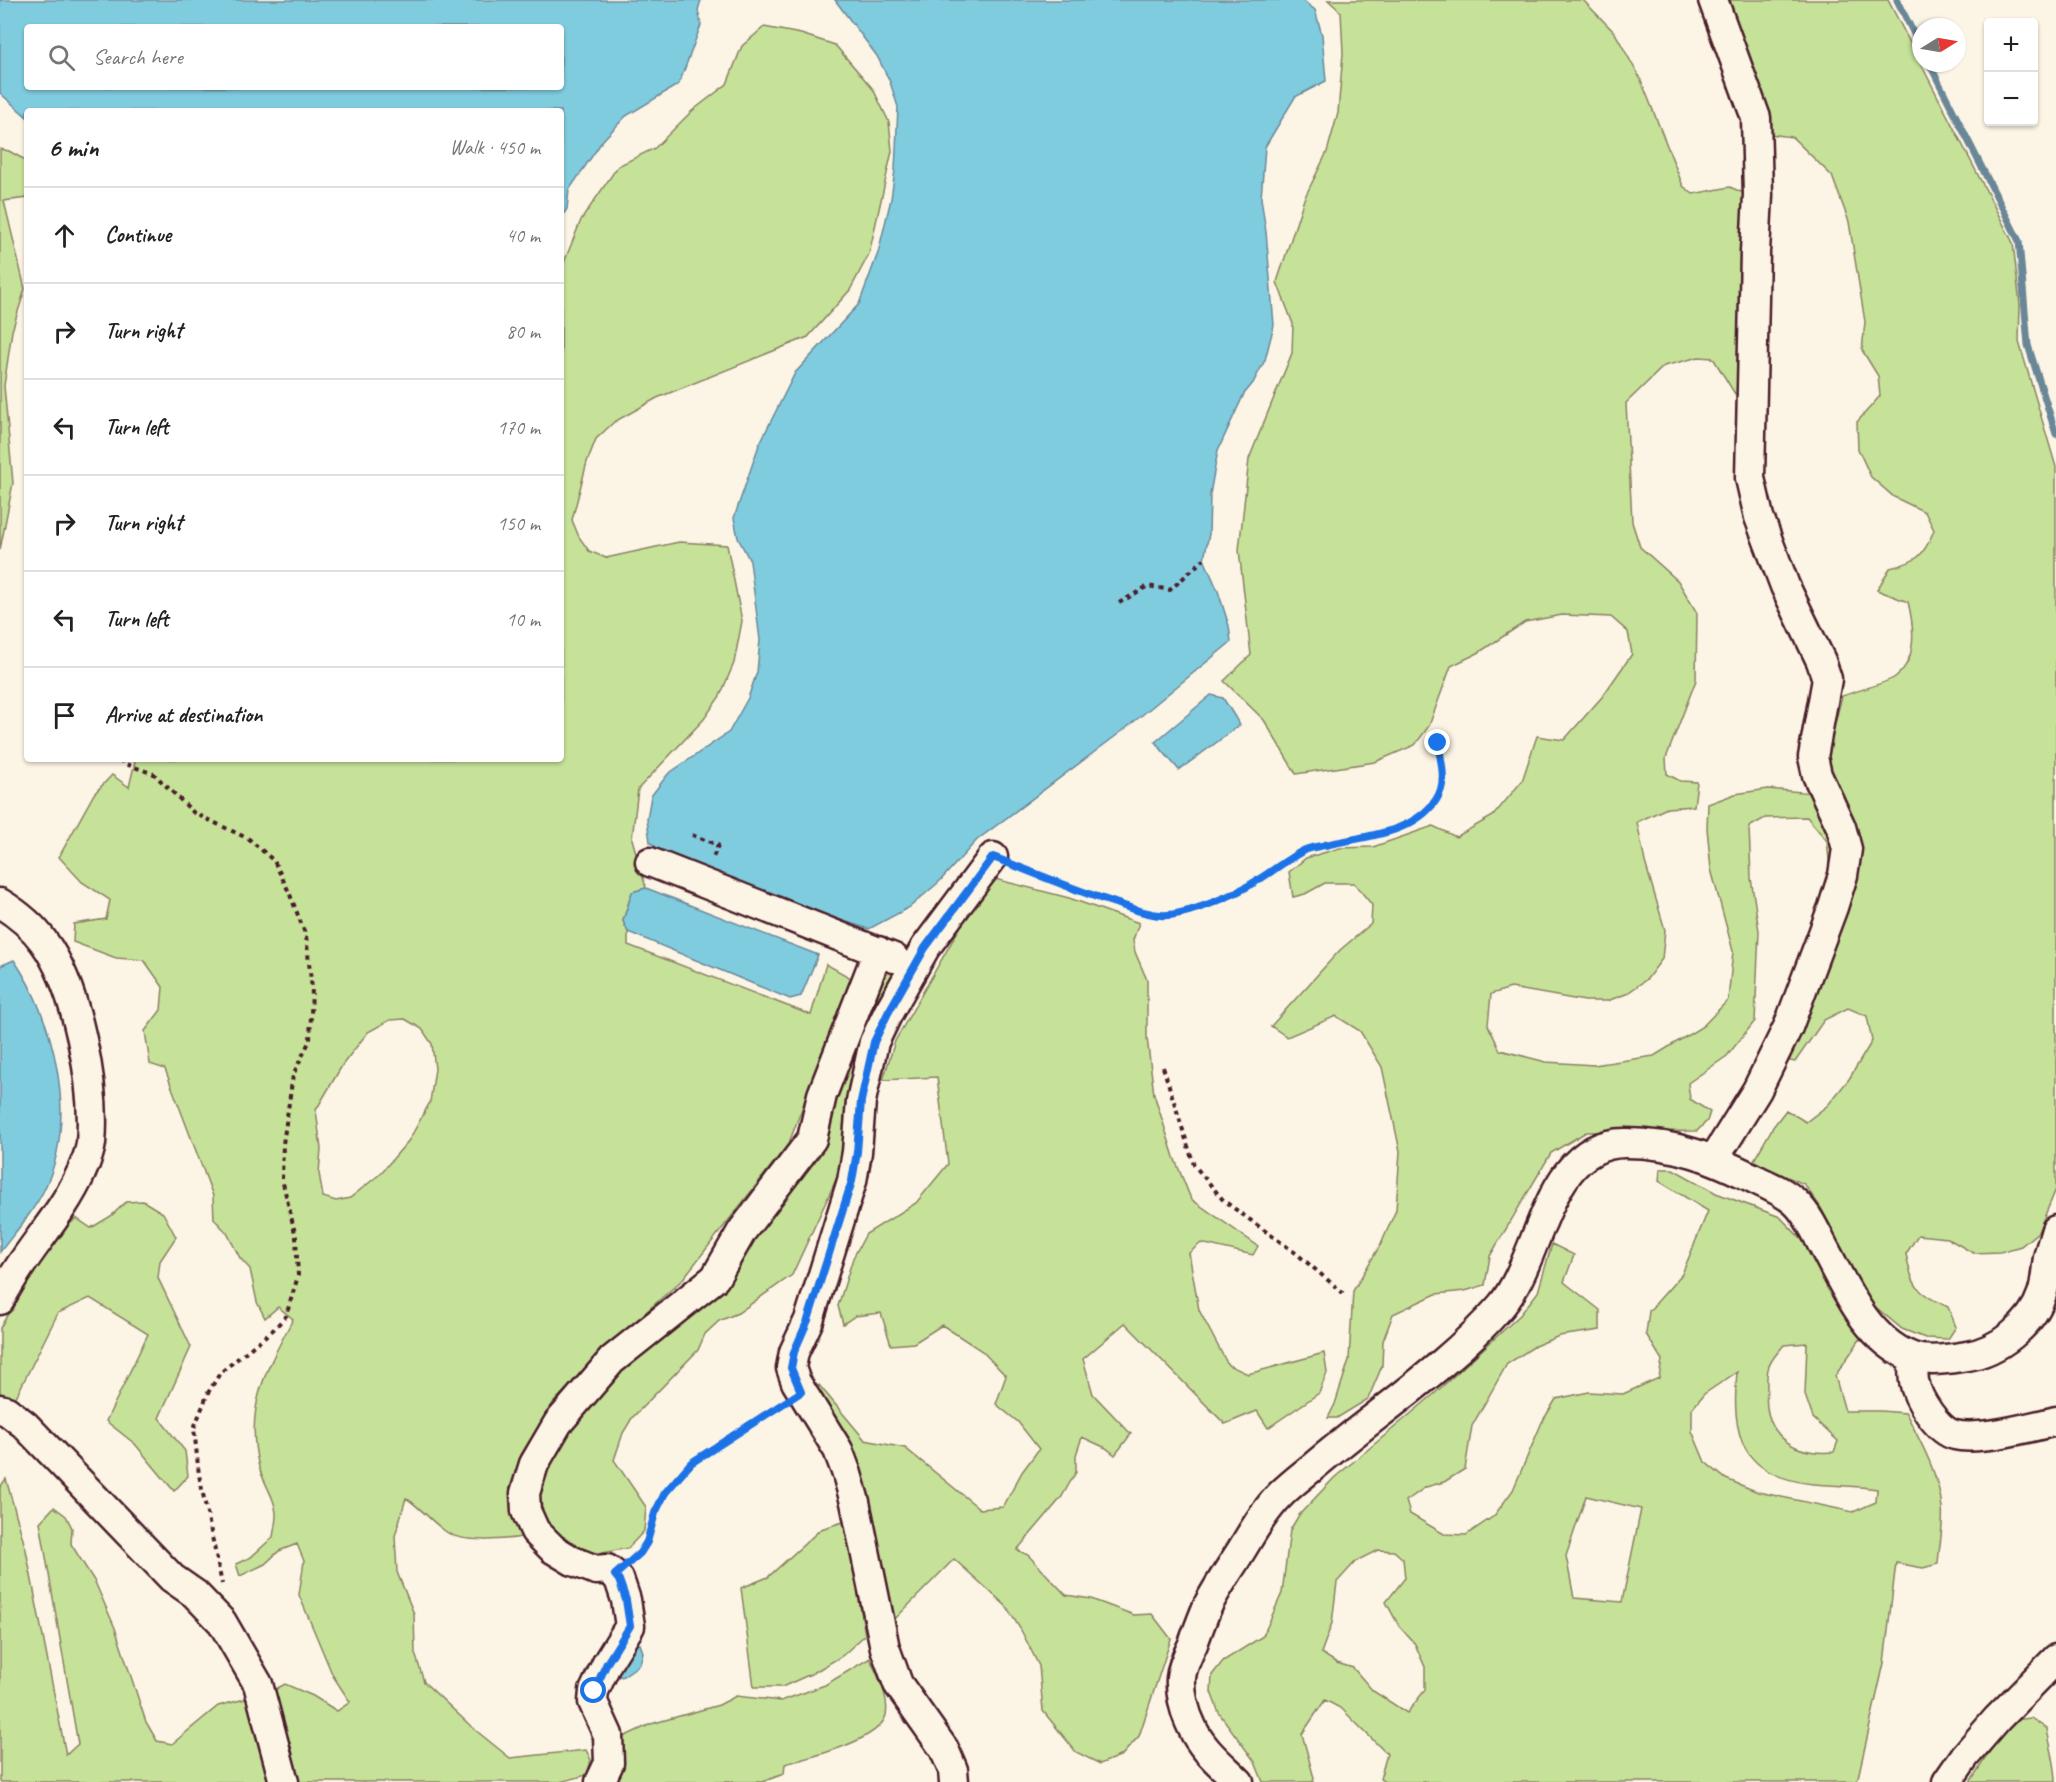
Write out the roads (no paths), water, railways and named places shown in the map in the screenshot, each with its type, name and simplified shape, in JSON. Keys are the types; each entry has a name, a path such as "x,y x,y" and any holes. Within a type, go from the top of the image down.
{"street":[{"path":"1713,0 1756,118 1758,195 1750,478 1759,517 1785,586 1827,678 1813,757 1817,775 1841,827 1847,849 1843,875 1833,907 1788,1027 1757,1090 1714,1159"},
{"path":"954,1782 953,1770 944,1749 898,1684 885,1648 855,1502 847,1474 837,1450 801,1392 791,1368 794,1352 808,1320 852,1181 861,1101 874,1042 925,948 993,857"},
{"path":"650,862 915,966"},
{"path":"0,903 25,919 45,942 58,966 83,1041 92,1110 91,1146 80,1174 58,1211 8,1283 0,1300"},
{"path":"600,1782 609,1763 608,1735 593,1702 594,1691 607,1663 630,1626 626,1600 615,1575 607,1569 596,1570 573,1561 553,1549 535,1531 526,1511 525,1493 534,1464 558,1423 612,1360 715,1278 742,1231 812,1139 822,1095 878,951"},
{"path":"1239,1782 1201,1744 1184,1702 1181,1679 1185,1663 1209,1605 1263,1516 1280,1495 1337,1446 1413,1388 1467,1342 1517,1286 1558,1186 1576,1162 1601,1148 1620,1143 1652,1144 1686,1150 1714,1159 1777,1190 1795,1202 1810,1221 1854,1304 1878,1335 1913,1358 1948,1359 1977,1355 2003,1342 2028,1319 2042,1295 2056,1230"},
{"path":"1913,1358 1914,1383 1928,1411 1941,1428 1955,1435 1978,1437 2056,1421"},
{"path":"0,1408 25,1425 172,1578 195,1594 222,1622 258,1684 284,1782"},
{"path":"1947,1782 1965,1756 1997,1719 2056,1659"}],"water":[{"path":"0,0 701,0 698,10 701,25 679,84 626,116 603,140 569,190 567,209 564,214 564,108 24,108 24,114 0,93"},
{"path":"835,0 1302,0 1315,10 1322,35 1326,81 1295,97 1265,147 1261,198 1274,325 1265,360 1253,383 1244,394 1218,450 1210,494 1209,534 1204,559 1218,591 1229,626 1231,642 1125,729 977,840 939,882 910,907 869,929 759,894 662,852 650,842 647,819 651,796 668,774 729,732 748,698 757,672 760,640 750,561 738,538 734,518 759,445 795,373 859,304 878,253 891,199 898,107 890,82 877,56"},
{"path":"1211,695 1223,698 1240,725 1179,770 1155,742"},
{"path":"646,888 818,955 801,996 790,999 628,932 623,921 632,892"},
{"path":"14,960 41,1011 51,1040 61,1101 60,1132 55,1161 41,1196 0,1252 0,966"},
{"path":"631,1642 640,1644 643,1652 640,1664 622,1677 615,1674"}],"waterway":[{"path":"1897,0 1912,30"},
{"path":"1934,72 2019,241 2028,345 2056,434"}]}
